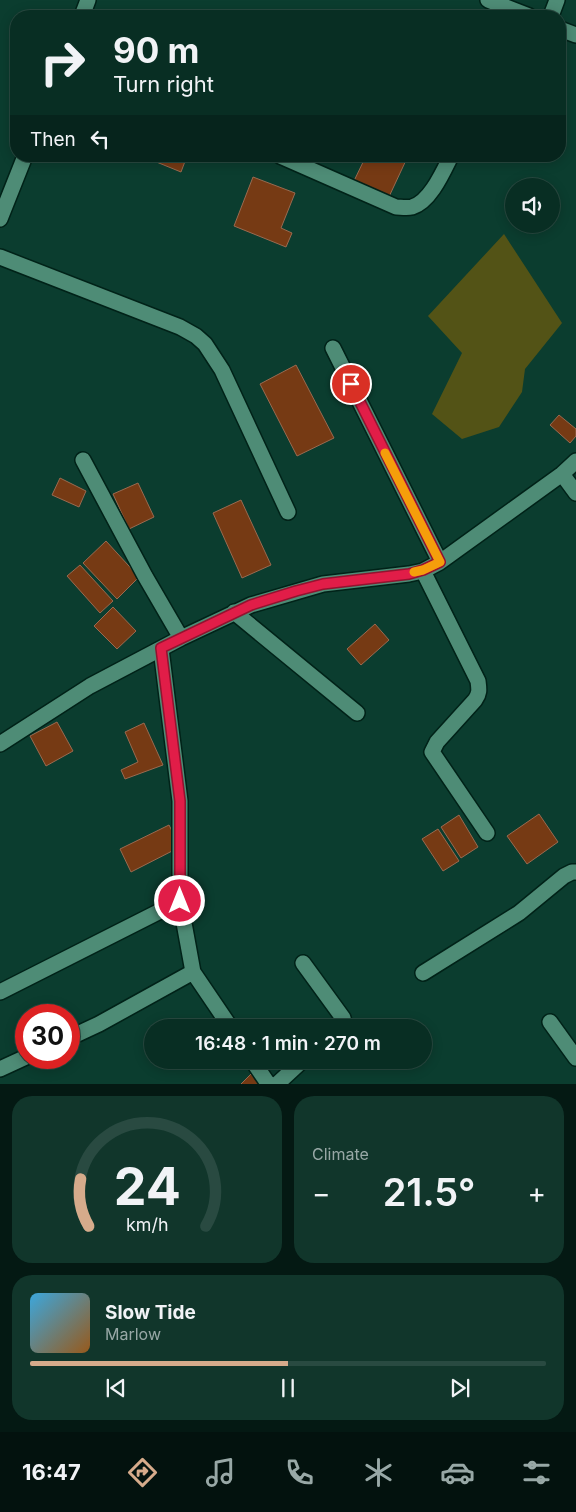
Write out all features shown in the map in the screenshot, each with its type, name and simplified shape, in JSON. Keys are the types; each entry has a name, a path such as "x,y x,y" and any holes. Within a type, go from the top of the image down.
{"street":[{"path":"488,0 518,10"},
{"path":"0,218 23,162"},
{"path":"294,162 396,207 412,207 421,201 432,191 448,162"},
{"path":"0,257 180,327 196,336 205,344 222,370 288,512"},
{"path":"333,348 440,562"},
{"path":"83,460 181,638"},
{"path":"0,744 90,686 234,612 251,605 323,584 409,574 440,562 562,474 576,461"},
{"path":"562,474 576,493"},
{"path":"423,570 478,681 479,689 479,694 475,700 437,742 432,752 487,833"},
{"path":"234,612 357,712"},
{"path":"161,648 180,801 180,901 193,972 224,1019"},
{"path":"423,973 519,913 564,876 576,872"},
{"path":"0,992 180,901"},
{"path":"303,963 343,1019"},
{"path":"80,1033 193,972"},
{"path":"550,1022 576,1058"},
{"path":"0,1069 15,1062"},
{"path":"258,1069 269,1084"},
{"path":"276,1084 294,1069"}],"shaded area":[{"path":"504,234 562,323 525,369 522,392 499,427 462,439 432,414 462,353 428,316"}],"building":[{"path":"156,162 185,162 181,172"},
{"path":"363,162 405,162 387,201 352,185"},
{"path":"253,177 295,193 281,228 292,233 286,247 234,226"},
{"path":"296,365 334,438 297,456 260,384"},
{"path":"559,415 576,429 576,436 570,443 550,425"},
{"path":"60,478 86,491 79,507 52,495"},
{"path":"138,483 154,517 129,529 113,494"},
{"path":"241,500 271,565 242,578 213,513"},
{"path":"106,541 139,577 117,599 83,563"},
{"path":"80,565 113,601 100,613 67,576"},
{"path":"113,607 136,631 117,649 94,626"},
{"path":"375,624 389,640 361,665 347,649"},
{"path":"57,722 73,751 46,766 30,736"},
{"path":"144,723 163,765 125,779 121,770 138,762 125,732"},
{"path":"539,814 558,842 527,864 507,836"},
{"path":"459,815 478,847 461,858 441,827"},
{"path":"169,825 180,847 131,872 120,849"},
{"path":"438,829 459,861 443,871 422,839"},
{"path":"251,1074 259,1084 241,1084"}],"slow traffic":[{"path":"385,453 440,562 414,572"}],"route":[{"path":"180,901 180,801 161,648 251,605 296,591 350,579 409,574 440,562 351,384"}]}
